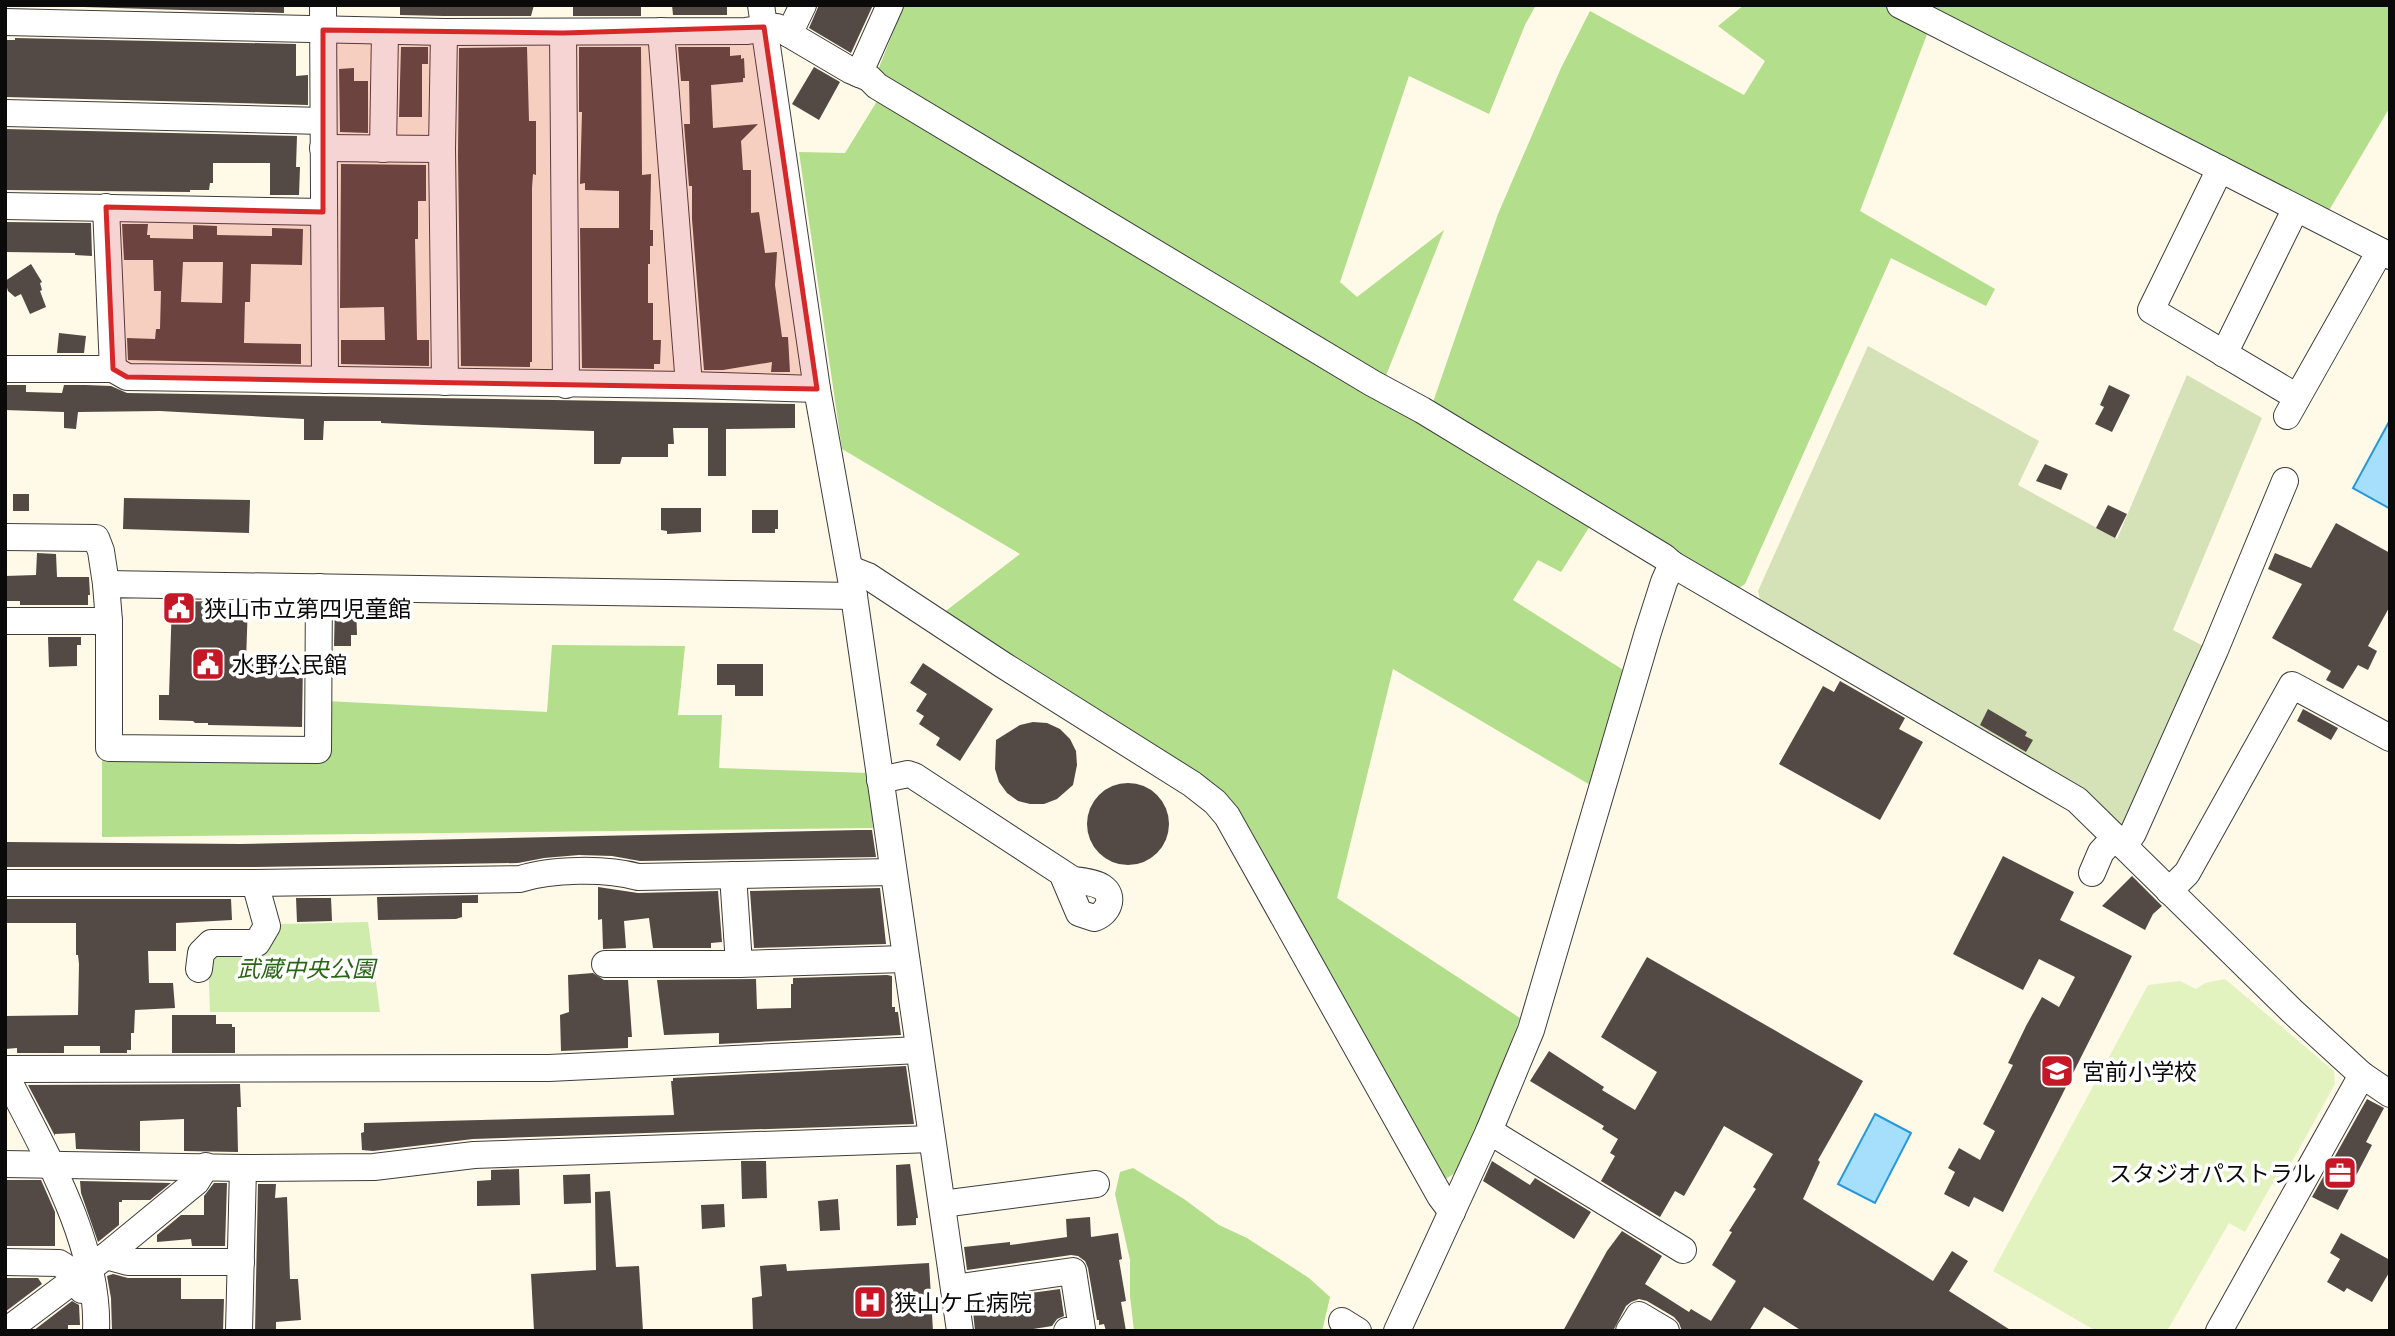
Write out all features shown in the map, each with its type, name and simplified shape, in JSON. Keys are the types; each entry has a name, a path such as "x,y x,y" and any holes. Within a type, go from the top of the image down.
{"street":[{"path":"789,34 803,5"},
{"path":"859,74 890,5"},
{"path":"1900,5 2385,253 2292,406 2224,354 2151,310 2220,169"},
{"path":"762,16 1349,369 1422,410 1672,564 2077,800 2224,947 2362,1075 2390,1094"},
{"path":"5,22 323,18 385,31 563,33 746,31 762,16"},
{"path":"762,16 817,389 850,569 960,1331"},
{"path":"323,18 325,380"},
{"path":"383,149 385,31"},
{"path":"661,31 689,385"},
{"path":"444,33 442,149 445,382"},
{"path":"563,33 566,385"},
{"path":"5,113 323,121"},
{"path":"323,148 442,149"},
{"path":"5,206 323,212"},
{"path":"106,207 113,369"},
{"path":"2224,354 2296,208"},
{"path":"5,369 113,369 127,377 817,389"},
{"path":"2092,873 2101,852 2133,833 2215,650 2286,481"},
{"path":"5,537 96,538 101,551 109,621 109,748 318,750 319,587"},
{"path":"1397,1331 1489,1131 1531,1030 1648,632 1672,564"},
{"path":"850,569 868,576 1215,802 1227,816 1440,1196 1452,1212"},
{"path":"106,584 854,596"},
{"path":"5,621 109,621"},
{"path":"2169,891 2188,873 2292,685 2390,738"},
{"path":"880,780 908,774 914,776 1062,873"},
{"path":"5,883 520,879 538,873 605,872 638,877 893,872"},
{"path":"733,875 739,964"},
{"path":"200,969 201,953 211,943 257,943 267,926 255,883"},
{"path":"605,964 739,964 905,959"},
{"path":"5,1069 549,1068 919,1050"},
{"path":"5,1074 44,1164 73,1255 86,1267 97,1315 96,1331"},
{"path":"2219,1331 2362,1075"},
{"path":"5,1100 44,1164"},
{"path":"1489,1131 1683,1250"},
{"path":"5,1164 374,1167 474,1155 932,1139"},
{"path":"6,1331 196,1182 206,1166"},
{"path":"239,1331 243,1168"},
{"path":"942,1204 1096,1184"},
{"path":"5,1262 52,1262 86,1267 128,1262 241,1262"},
{"path":"84,1331 86,1267"},
{"path":"954,1288 1073,1271 1082,1329 1067,1331"},
{"path":"1629,1331 1639,1315 1666,1331"}],"highlighted area":[{"path":"764,27 817,389 127,377 113,369 106,207 323,212 323,30 563,33"}],"green space":[{"path":"904,5 1536,5 1525,25 1489,114 1409,76 1340,282 1357,297 1444,230 1385,378 1432,405 1498,214 1561,68 1590,11 1744,95 1765,61 1718,26 1744,5 1883,5 1929,29 1860,211 1995,289 1986,306 1891,258 1745,584 1734,591 1600,510 1561,572 1538,560 1513,600 1628,673 1592,786 1393,669 1337,898 1520,1018 1462,1169 1442,1181 1245,824 938,617 1020,554 842,449 799,152 845,153 887,85 876,75"},
{"path":"1915,5 2390,5 2390,107 2328,212"},
{"path":"1868,346 2039,441 2018,485 2117,539 2187,375 2262,418 2173,630 2207,648 2122,828 2096,799 1760,600 1758,591"},
{"path":"552,645 685,646 678,715 722,715 719,768 869,773 873,828 102,837 102,757 324,755 326,701 547,712"},
{"name":"武蔵中央公園","path":"368,922 380,1012 210,1012 208,957 265,949 280,924"},
{"path":"2225,979 2334,1071 2335,1084 2278,1187 2272,1184 2245,1232 2229,1223 2167,1331 2096,1331 1993,1271 2148,985 2180,981 2196,989 2205,983"},
{"path":"1133,1168 1184,1199 1219,1225 1247,1238 1309,1278 1330,1297 1322,1331 1134,1331 1130,1260 1115,1194 1120,1172"}],"water":[{"path":"2390,420 2390,506 2389,508 2353,488"},
{"path":"1875,1114 1911,1133 1875,1203 1838,1184"}],"building":[{"path":"18,5 284,5 284,13"},
{"path":"400,5 534,5 531,16 444,16 400,15"},
{"path":"573,5 641,5 641,16 573,16"},
{"path":"672,5 727,5 727,15 673,15"},
{"path":"819,5 873,5 851,53 809,28"},
{"path":"15,38 296,44 296,76 308,75 308,105 6,97 6,40"},
{"path":"401,47 428,47 428,64 422,64 422,117 399,117"},
{"path":"527,47 529,121 536,121 536,175 533,174 532,188 532,362 530,367 461,366 459,48"},
{"path":"579,47 641,47 642,175 651,174 650,230 653,230 653,246 650,246 648,264 648,303 653,303 653,340 661,340 660,364 654,364 654,369 582,368 580,228 619,228 619,191 585,190 585,183 580,184 582,112 579,112"},
{"path":"678,47 730,47 730,56 741,55 741,59 744,58 743,82 711,85 713,128 758,124 741,141 743,170 751,170 751,213 759,212 765,253 777,252 775,285 782,337 788,337 790,372 771,372 772,362 723,370 704,370 692,219 692,186 689,186 684,124 690,124 689,81 681,81"},
{"path":"814,67 840,82 819,120 792,104"},
{"path":"354,68 354,81 368,81 368,133 340,132 339,69"},
{"path":"5,129 297,136 299,195 270,195 270,163 213,163 213,183 210,183 209,190 190,192 5,190"},
{"path":"341,164 426,165 426,201 418,201 418,239 415,239 417,340 429,340 429,366 341,364 341,340 385,340 384,307 340,308"},
{"path":"5,222 91,223 92,256 75,253 5,252"},
{"path":"122,224 148,224 147,235 150,235 150,238 193,239 193,225 217,226 217,235 272,236 272,228 303,229 302,265 251,264 250,302 245,302 244,343 301,344 301,364 128,360 127,338 155,339 156,329 160,329 161,291 154,291 153,260 124,260","holes":["183,262 223,262 222,303 181,302"]},
{"path":"31,264 42,282 40,291 46,307 30,314 21,294 15,297 8,291 5,281"},
{"path":"59,333 86,336 84,353 57,353"},
{"path":"5,385 26,385 26,392 62,393 64,385 86,385 111,386 127,393 795,404 795,428 726,429 726,476 708,476 708,428 673,428 674,444 668,444 668,457 622,457 620,464 594,464 594,431 381,421 324,421 323,440 304,440 304,419 160,411 78,412 76,429 64,428 64,412 5,410"},
{"path":"2109,385 2130,395 2112,432 2095,424 2104,407 2100,405"},
{"path":"2045,464 2068,474 2061,490 2036,481"},
{"path":"13,494 29,494 29,511 13,511"},
{"path":"124,498 250,500 249,533 123,529"},
{"path":"2108,505 2127,514 2115,538 2096,528"},
{"path":"661,508 701,508 701,532 667,534 667,531 661,530"},
{"path":"752,510 778,510 778,529 775,529 775,533 752,533"},
{"path":"2336,523 2390,553 2390,606 2368,646 2377,651 2368,670 2358,665 2343,689 2326,680 2331,671 2272,638 2302,584 2268,569 2275,553 2311,568"},
{"path":"37,553 56,554 57,577 89,577 88,605 20,605 20,601 5,601 5,576 36,575"},
{"name":"水野公民館","path":"172,601 248,602 246,662 303,662 302,727 208,725 193,721 159,720 159,695 169,695"},
{"path":"335,604 356,604 357,635 351,635 351,646 334,646"},
{"path":"48,637 81,637 81,645 77,645 77,666 49,667"},
{"path":"923,663 993,709 960,761 936,745 940,738 919,724 924,716 916,711 927,694 910,683"},
{"path":"717,664 763,664 763,696 735,696 735,685 717,685"},
{"path":"1840,681 1905,718 1899,729 1923,742 1880,820 1779,764 1823,686 1834,692"},
{"path":"1988,709 2027,732 2025,736 2033,740 2026,752 1980,725"},
{"path":"2303,709 2338,728 2331,740 2297,721"},
{"path":"1047,723 1060,729 1070,739 1076,751 1077,765 1073,785 1057,799 1044,804 1018,801 1007,793 999,782 995,769 996,740 1020,725"},
{"path":"1128,783 1144,786 1157,795 1166,808 1169,824 1166,840 1157,853 1144,862 1128,865 1112,862 1099,853 1090,840 1087,824 1090,808 1099,795 1112,786"},
{"path":"872,830 876,857 640,861 612,856 579,855 518,863 7,867 7,842 240,844"},
{"path":"2003,856 2074,892 2060,920 2132,956 2003,1212 1974,1197 1969,1207 1944,1194 1955,1172 1948,1168 1959,1148 1980,1160 1995,1131 1983,1124 2013,1065 2008,1063 2026,1026 2042,997 2059,1007 2075,977 2039,959 2023,990 1953,954"},
{"path":"2132,876 2162,906 2153,914 2145,930 2102,906"},
{"path":"598,887 638,893 718,891 722,942 711,943 711,948 653,948 649,918 624,921 626,948 603,949 602,919 598,920"},
{"path":"880,888 886,944 754,948 750,891"},
{"path":"478,895 478,903 462,903 462,917 456,919 378,920 377,897"},
{"path":"296,898 331,898 332,921 297,922"},
{"path":"5,899 231,899 232,920 176,923 176,951 148,951 149,983 173,983 175,1008 135,1010 131,1050 127,1050 127,1053 100,1053 100,1046 64,1046 64,1053 17,1053 17,1048 5,1049 5,1016 78,1015 79,964 76,955 76,923 5,923"},
{"path":"1647,957 1863,1081 1818,1160 1820,1162 1803,1199 1933,1281 1952,1251 1968,1261 1949,1291 2012,1331 1802,1331 1764,1307 1749,1331 1682,1331 1674,1317 1639,1299 1626,1306 1613,1331 1563,1331 1607,1251 1622,1231 1662,1256 1645,1284 1689,1312 1691,1309 1711,1321 1736,1281 1712,1265 1773,1154 1724,1126 1684,1196 1675,1191 1660,1217 1601,1181 1615,1156 1610,1153 1618,1139 1602,1129 1604,1126 1530,1081 1549,1051 1604,1087 1602,1090 1635,1110 1657,1072 1601,1037"},
{"path":"593,973 604,980 628,980 632,1037 628,1037 628,1048 561,1051 560,1015 569,1012 568,975"},
{"path":"892,976 892,1007 898,1012 901,1035 719,1044 719,1033 664,1035 657,980 756,979 757,1009 791,1008 793,978"},
{"path":"172,1015 216,1015 216,1024 232,1024 232,1027 235,1027 235,1053 172,1053"},
{"path":"906,1066 914,1124 473,1139 362,1150 361,1133 364,1132 364,1123 674,1115 673,1078"},
{"path":"240,1084 241,1107 237,1107 238,1152 184,1151 184,1119 140,1121 140,1151 76,1149 75,1133 55,1136 28,1085"},
{"path":"2367,1099 2384,1108 2366,1142 2372,1145 2338,1210 2312,1197"},
{"path":"741,1161 766,1161 767,1198 742,1199"},
{"path":"1492,1161 1530,1185 1535,1178 1591,1212 1574,1239 1483,1181"},
{"path":"910,1164 918,1218 916,1225 897,1226 896,1165"},
{"path":"519,1169 520,1205 477,1206 477,1181 491,1180 491,1170"},
{"path":"590,1174 591,1203 564,1204 563,1175"},
{"path":"5,1180 41,1180 55,1212 55,1246 5,1246"},
{"path":"80,1181 171,1183 150,1200 119,1202 119,1225 98,1242 81,1193"},
{"path":"214,1183 227,1183 225,1246 192,1246 191,1239 157,1242 157,1235 181,1215 204,1215 204,1196"},
{"path":"258,1184 276,1184 275,1198 287,1197 290,1279 298,1279 301,1320 276,1322 276,1331 255,1331"},
{"path":"610,1191 616,1267 639,1266 643,1331 534,1331 531,1274 596,1270 595,1192"},
{"path":"838,1199 840,1230 820,1231 818,1201"},
{"path":"724,1204 725,1227 702,1229 701,1205"},
{"path":"1090,1217 1091,1237 1118,1233 1122,1259 1119,1260 1126,1301 1121,1302 1126,1331 1106,1331 1104,1324 1099,1325 1088,1268 1085,1261 1078,1256 967,1270 964,1247 1010,1242 1010,1245 1067,1237 1066,1219"},
{"path":"2341,1233 2390,1260 2390,1271 2372,1302 2347,1288 2344,1292 2327,1282 2340,1259 2330,1253"},
{"path":"929,1263 933,1331 753,1331 752,1298 762,1296 760,1266 786,1264 787,1271"},
{"path":"113,1274 128,1278 181,1278 181,1299 224,1299 223,1331 112,1331 107,1276"},
{"path":"5,1278 38,1278 42,1284 5,1312"},
{"path":"1060,1289 1064,1316 1057,1319 1052,1326 1021,1331 975,1331 972,1301"},
{"path":"72,1301 79,1305 80,1325 68,1325 68,1331 33,1331"}],"place":[{"name":"狭山市立第四児童館","path":"179,608"},
{"name":"水野公民館","path":"208,664"},
{"name":"宮前小学校","path":"2057,1071"},
{"name":"スタジオパストラル","path":"2340,1173"},
{"name":"狭山ケ丘病院","path":"870,1302"}]}
